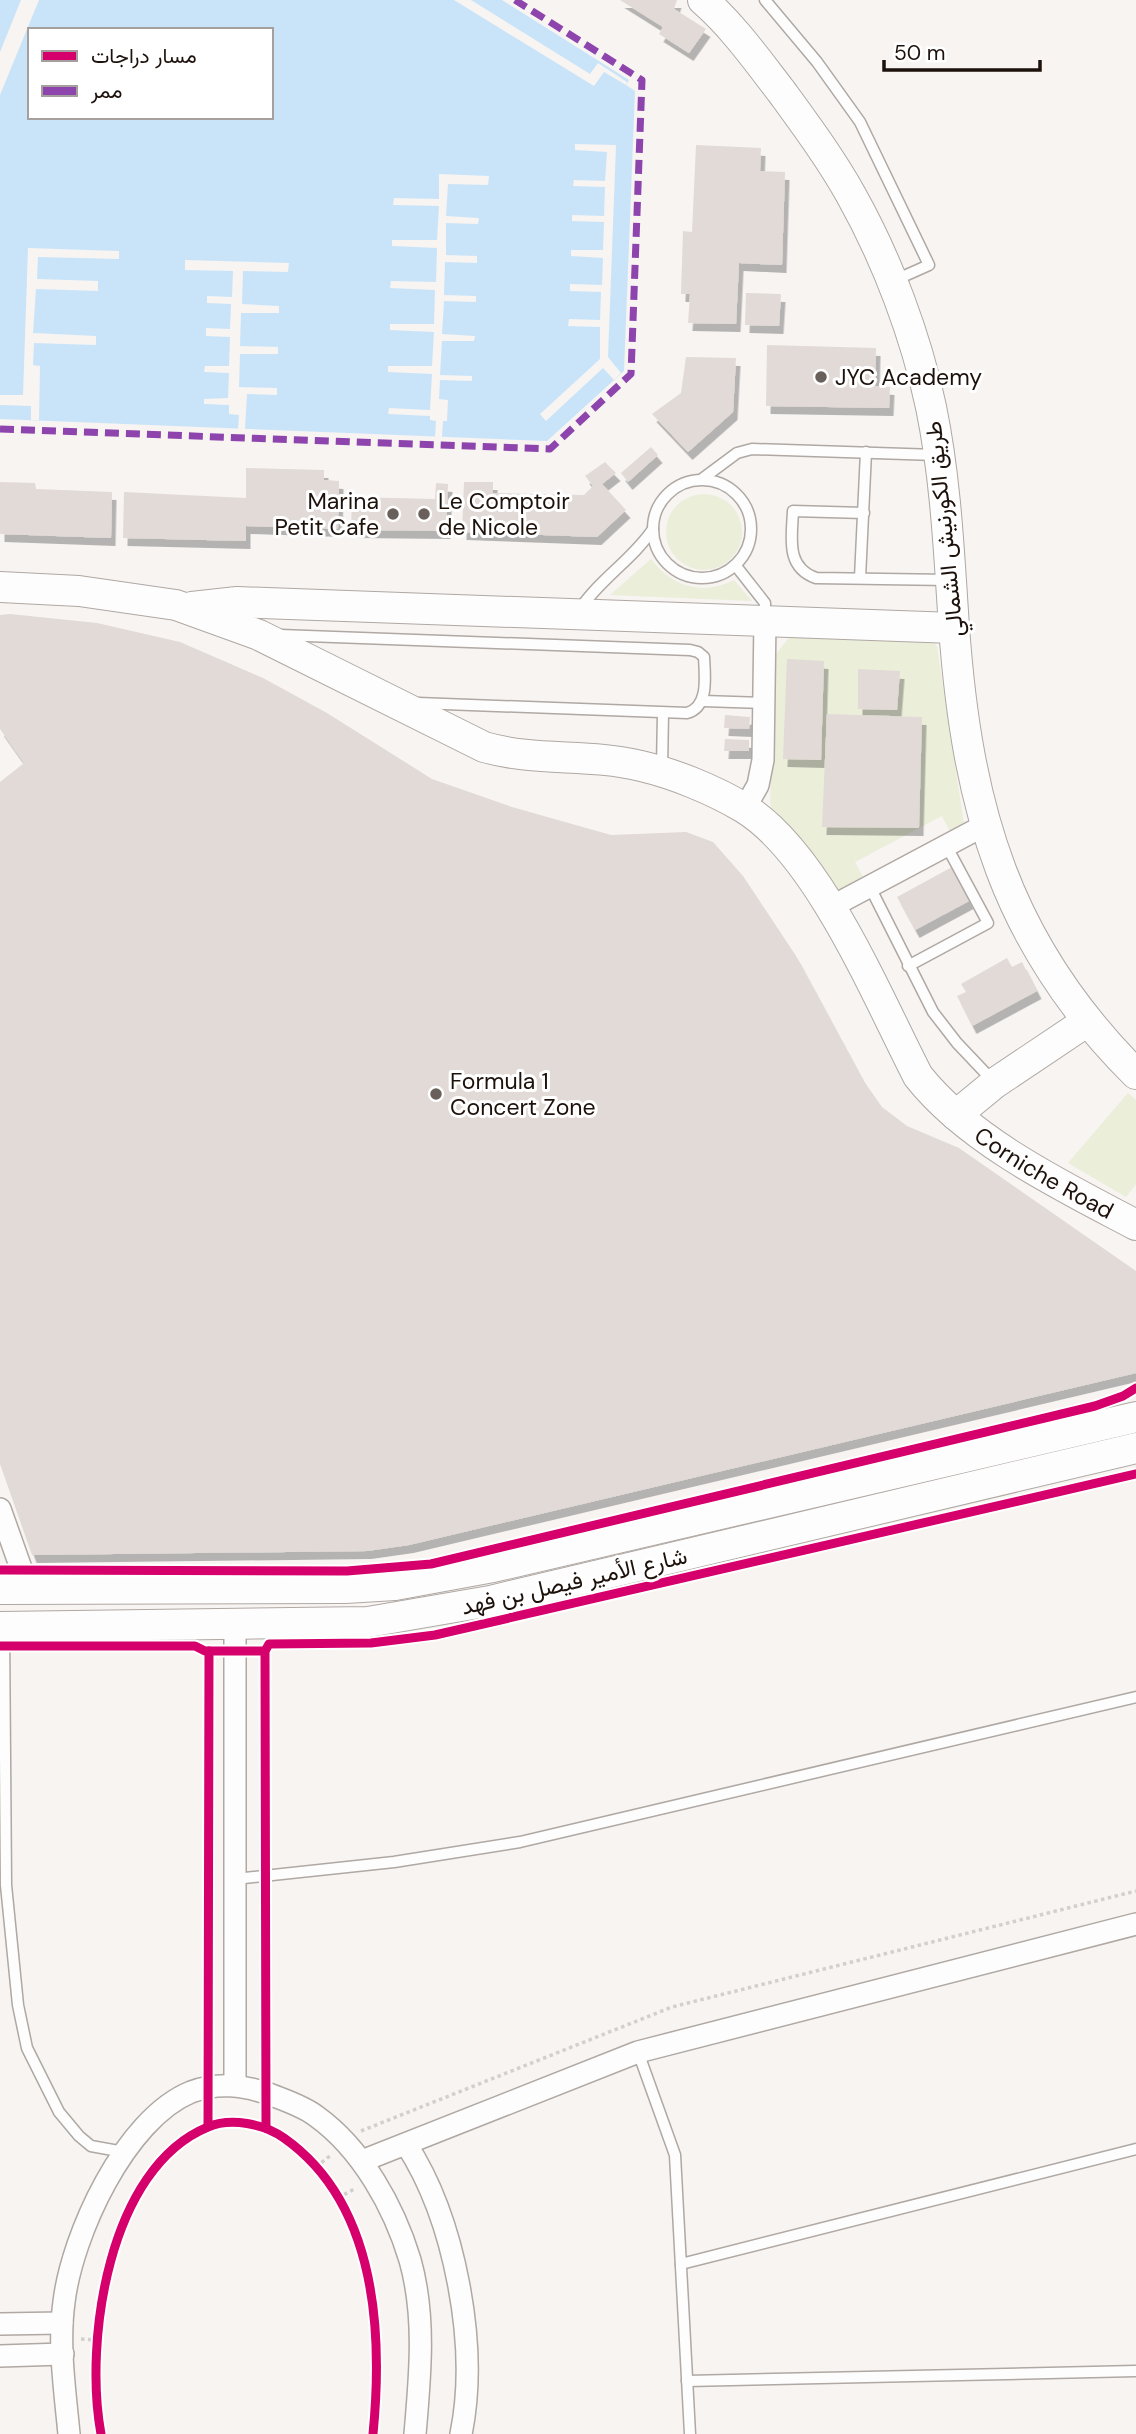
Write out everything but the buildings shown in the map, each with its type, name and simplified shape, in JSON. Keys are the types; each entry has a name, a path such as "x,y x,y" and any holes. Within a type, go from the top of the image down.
{"main road":[{"name":"طريق الكورنيش الشمالي","path":"704,0 756,57 828,159 851,195 890,282 931,406 939,455 952,580 954,628 970,762 985,825 1012,901 1035,945 1086,1022 1136,1074"},
{"path":"0,587 79,591 183,608 259,635 465,738 507,754 601,760 662,771 745,808"},
{"path":"183,608 237,602 578,612 643,632 765,620 954,628"},
{"name":"Corniche Road","path":"745,808 808,872 831,907 918,1076 956,1115 1040,1171 1136,1225"},
{"path":"956,1115 995,1083 1086,1022"},
{"path":"1040,1171 1136,1237"},
{"path":"1025,1443 1136,1398"},
{"name":"شارع الأمير فيصل بن فهد","path":"14,1588 395,1586 493,1567 1136,1417"},
{"name":"شارع الأمير فيصل بن فهد","path":"2,1627 368,1622 454,1609 1136,1448"}],"street":[{"path":"745,808 758,785 763,760 765,620"},
{"path":"831,907 985,825"},
{"path":"0,1509 14,1588"},
{"path":"235,1623 235,2085"},
{"path":"362,2161 638,2052 1136,1924"},
{"path":"69,2434 64,2298 82,2233 124,2152 169,2104 192,2092 235,2085 288,2101 316,2116 362,2161 395,2219 413,2275 418,2301 421,2368 415,2434"},
{"path":"406,2144 435,2198 464,2312 465,2382 461,2434"},
{"path":"0,2325 67,2338"},
{"path":"0,2356 67,2338"}],"lane":[{"path":"765,0 817,62 860,122 929,265 890,282"},
{"path":"702,479 719,482 734,490 748,511 752,536 746,552 736,566 721,575 705,579 688,577 662,558 653,529 655,513 673,488 702,479 737,453 752,449 939,455"},
{"path":"860,578 866,452"},
{"path":"864,513 793,511 791,554 804,573 816,578 952,580"},
{"path":"578,612 594,589 653,529"},
{"path":"736,566 765,603 765,620"},
{"path":"259,635 643,632 698,652 704,657 703,701 694,711 687,713 395,703"},
{"path":"703,701 764,704"},
{"path":"662,771 663,713"},
{"path":"908,966 988,923 946,845"},
{"path":"870,887 908,966 946,1030 995,1083"},
{"path":"2,1627 3,1885 18,2004 27,2048 41,2081 59,2112 79,2136 91,2147 124,2152"},
{"path":"235,1879 394,1862 520,1842 1136,1697"},
{"path":"638,2052 676,2155 690,2434"},
{"path":"681,2264 1136,2149"},
{"path":"687,2381 1136,2371"}],"path":[{"path":"355,2136 376,2124 672,2007 1136,1891"},
{"path":"332,2154 313,2164 340,2202 358,2187"},
{"path":"67,2338 96,2344 98,2328"}],"green space":[{"path":"712,494 725,500 736,511 742,524 740,547 725,564 712,570 696,570 683,564 668,547 666,524 672,511 689,496"},
{"path":"651,559 668,576 689,586 711,587 734,580 752,601 610,595"},
{"path":"791,635 933,640 937,647 964,824 950,832 942,816 855,862 864,879 842,892 837,890 773,813 770,802 776,654"},
{"path":"1128,1093 1136,1100 1136,1184 1126,1197 1068,1163"}],"water":[{"path":"0,0 502,0 629,80 626,85 635,91 624,371 547,441 0,419"}],"pier":[{"path":"21,0 39,0 0,95 0,52"},
{"path":"454,0 471,0 590,74 598,63 627,82 626,85 604,72 594,86"},
{"path":"575,144 616,145 608,357 621,373 614,380 603,368 546,421 540,414 600,359 600,327 568,326 569,319 600,320 601,292 570,291 570,284 602,285 603,258 571,256 571,250 603,250 604,222 572,221 572,215 604,216 605,187 573,186 574,180 605,181 607,152 575,150"},
{"path":"439,174 489,176 488,185 448,184 446,216 479,218 478,224 446,223 446,255 477,256 477,263 445,262 444,295 476,296 476,302 444,301 442,334 475,336 474,341 442,341 440,375 472,376 472,381 440,380 439,399 448,400 447,421 443,421 442,437 435,437 436,421 430,420 430,416 388,414 389,408 430,410 432,374 388,372 388,366 432,366 434,332 390,330 390,324 434,324 435,290 390,288 391,281 436,282 437,248 392,246 392,240 437,240 439,206 393,205 394,198 439,199"},
{"path":"28,248 119,251 119,259 38,257 37,279 98,281 98,291 36,289 33,333 96,336 96,345 34,343 33,365 40,366 39,420 31,420 31,406 0,405 0,395 23,395"},
{"path":"185,260 289,263 288,272 243,271 242,304 279,306 279,313 241,313 240,346 278,347 278,354 240,354 239,387 277,388 277,395 247,394 245,429 238,429 239,415 229,414 229,405 204,404 204,399 228,398 229,373 204,372 205,366 229,366 230,337 206,336 206,328 230,329 231,304 207,303 207,296 232,297 233,271 185,270"}],"marked path":[{"path":"0,429 550,449 631,374 642,80 515,0"}],"cycle path":[{"path":"0,1570 347,1571 431,1564 1095,1406 1136,1388"},
{"path":"266,2128 265,1651 269,1644 371,1643 435,1635 1136,1474"},
{"path":"0,1646 195,1646 205,1651 265,1651"},
{"path":"208,2126 209,1651"},
{"path":"101,2434 96,2353 101,2307 111,2261 126,2218 147,2179 174,2148 208,2127 237,2122 276,2133 315,2165 338,2197 355,2233 367,2272 373,2313 376,2354 373,2434"}],"place":[{"name":"JYC Academy","path":"821,377"},
{"name":"Marina Petit Cafe","path":"393,514"},
{"name":"Le Comptoir de Nicole","path":"424,514"},
{"name":"Formula 1 Concert Zone","path":"436,1094"}]}
